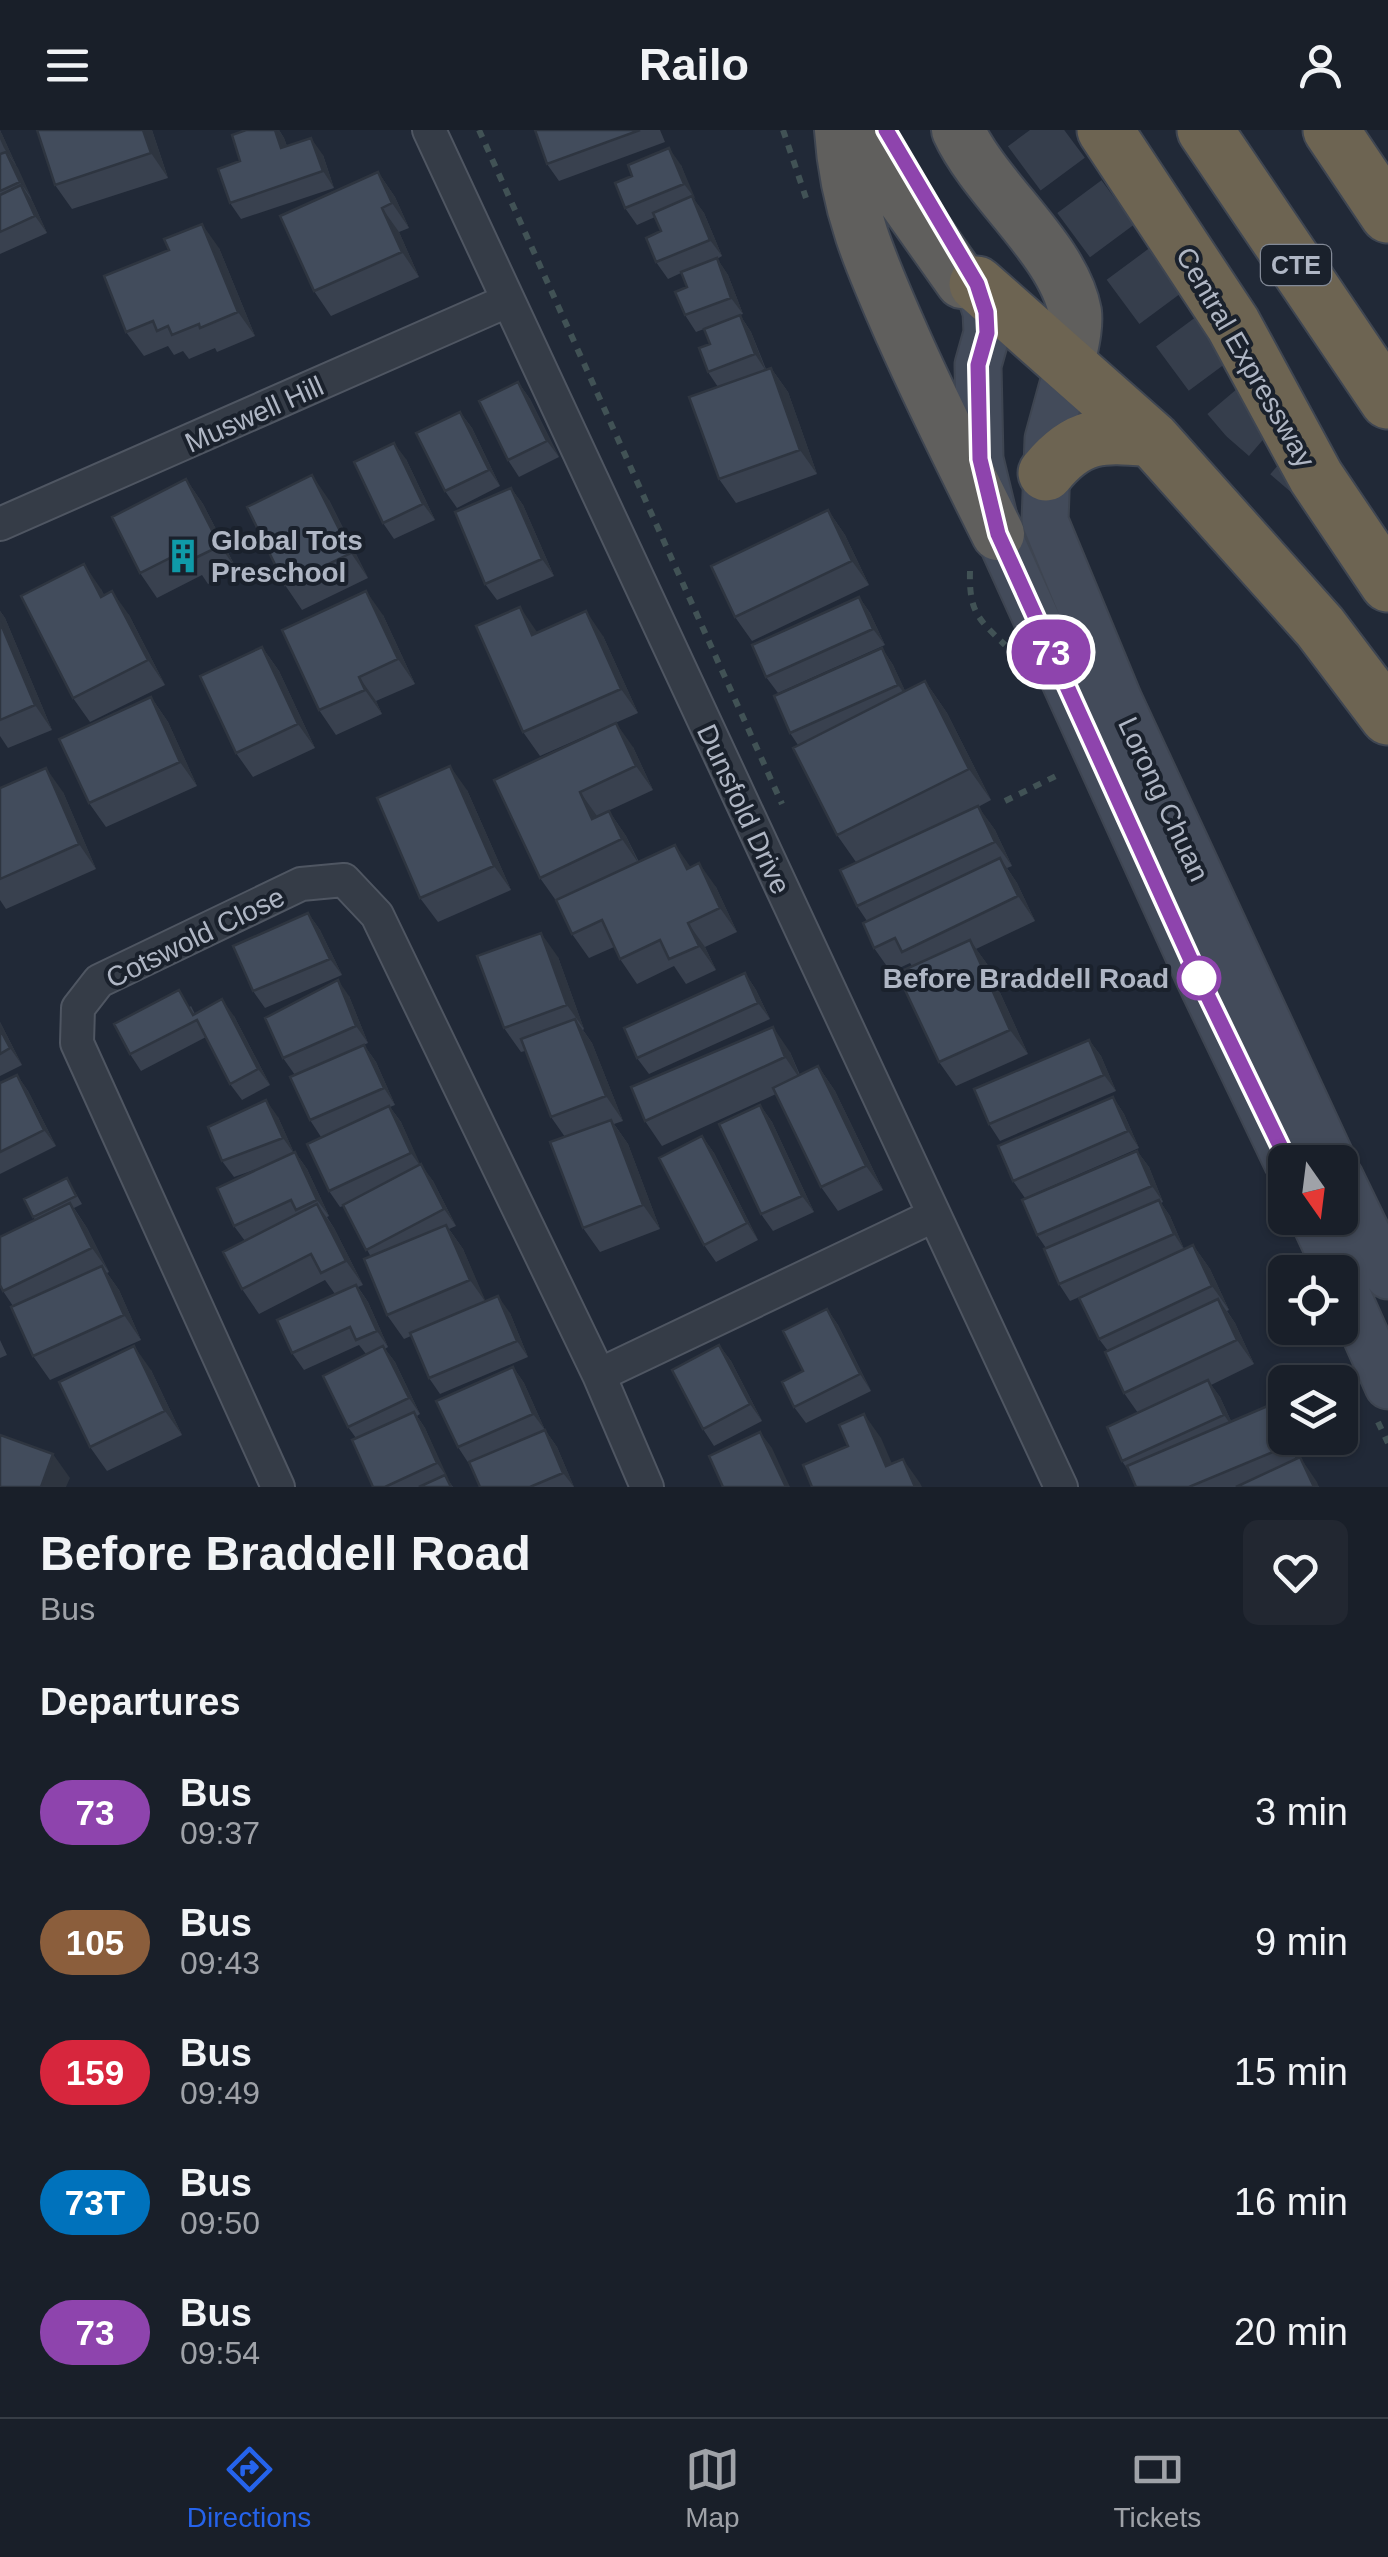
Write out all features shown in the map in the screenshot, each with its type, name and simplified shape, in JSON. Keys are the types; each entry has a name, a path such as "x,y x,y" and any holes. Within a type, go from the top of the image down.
{"highway":[{"path":"842,130 843,161 854,219 943,425 998,534"},
{"path":"860,130 887,176 962,282 977,284"},
{"path":"886,130 977,284 1152,438 1320,627 1388,716"},
{"path":"958,130 970,156 1066,280 1076,316 1068,366"},
{"name":"Central Expressway","path":"1105,130 1233,324 1316,477 1388,584"},
{"name":"CTE","path":"1205,130 1388,401"},
{"path":"1331,130 1388,215"},
{"path":"1046,473 1063,452 1086,439 1111,435 1152,438"}],"main road":[{"name":"Lorong Chuan","path":"977,284 986,312 987,333 978,365 980,459 998,534 1199,978 1280,1145"},
{"name":"Lorong Chuan","path":"1068,366 1048,439 1045,521 1119,700 1325,1145"},
{"path":"1358,1214 1388,1276"},
{"path":"1358,1318 1388,1386"}],"street":[{"name":"Dunsfold Drive","path":"430,130 1061,1487"},
{"name":"Muswell Hill","path":"0,524 507,301"},
{"name":"Cotswold Close","path":"278,1487 78,1043 78,1008 99,982 301,884 344,880 377,916 599,1375 648,1487"},
{"path":"599,1375 933,1216"}],"path":[{"path":"479,130 784,807"},
{"path":"1005,801 1056,776"}],"building":[{"path":"37,130 143,130 151,153 55,185"},
{"path":"246,130 275,130 281,148 311,138 323,171 230,203 218,169 240,161 232,135"},
{"path":"535,130 640,130 547,164"},
{"path":"669,148 684,184 625,208 615,183 632,176 628,165"},
{"path":"6,152 20,182 0,191 0,154"},
{"path":"378,172 392,203 382,208 402,252 314,291 280,216"},
{"path":"21,185 35,216 0,232 0,195"},
{"path":"692,196 710,240 656,262 646,238 661,231 653,213"},
{"path":"202,224 238,312 172,335 168,326 157,331 153,321 126,332 104,276 169,250 164,239"},
{"path":"717,258 731,298 685,315 675,292 687,287 681,272"},
{"path":"740,315 755,354 708,372 699,348 710,344 704,329"},
{"path":"771,368 800,450 719,479 689,397"},
{"path":"518,382 547,441 508,460 479,401"},
{"path":"460,412 489,470 445,491 416,433"},
{"path":"394,443 423,504 383,523 354,462"},
{"path":"312,475 351,553 285,585 247,507"},
{"path":"186,479 220,546 191,560 186,550 140,573 112,517"},
{"path":"511,488 542,559 485,584 455,512"},
{"path":"828,510 852,561 735,617 711,566"},
{"path":"84,564 101,597 112,591 148,660 73,698 21,596"},
{"path":"366,591 398,659 359,677 365,690 319,710 282,630"},
{"path":"859,597 873,629 766,677 752,645"},
{"path":"520,607 532,635 586,611 621,689 523,732 476,626"},
{"path":"0,622 35,705 0,720"},
{"path":"262,647 298,724 236,753 200,676"},
{"path":"882,648 898,685 790,733 774,696"},
{"path":"925,681 969,769 837,835 793,748"},
{"path":"151,697 180,762 89,803 59,739"},
{"path":"616,723 636,766 580,792 592,819 609,811 622,839 540,878 494,780"},
{"path":"450,766 494,866 420,898 377,798"},
{"path":"46,768 79,844 0,879 0,788"},
{"path":"978,806 995,842 857,906 840,870"},
{"path":"675,845 687,869 699,863 720,908 688,923 699,946 669,959 660,940 620,959 602,920 572,934 556,900"},
{"path":"1000,858 1018,896 902,952 895,938 874,948 863,923"},
{"path":"308,913 330,959 253,991 233,946"},
{"path":"541,933 567,1005 504,1028 477,956"},
{"path":"970,940 1010,1030 939,1062 897,973"},
{"path":"745,973 758,1003 637,1058 624,1028"},
{"path":"338,980 356,1026 283,1058 265,1018"},
{"path":"179,990 193,1015 222,999 258,1069 230,1084 197,1020 130,1054 114,1024"},
{"path":"575,1019 606,1096 551,1117 521,1039"},
{"path":"773,1027 785,1057 645,1121 631,1087"},
{"path":"0,1029 10,1048 0,1054"},
{"path":"1089,1040 1104,1075 989,1124 974,1089"},
{"path":"364,1045 384,1088 310,1120 290,1077"},
{"path":"818,1066 866,1166 821,1187 773,1088"},
{"path":"17,1075 44,1130 0,1152 0,1083"},
{"path":"1113,1097 1128,1131 1013,1181 998,1146"},
{"path":"266,1100 283,1138 222,1161 208,1127"},
{"path":"760,1105 802,1196 761,1214 719,1124"},
{"path":"389,1106 411,1153 329,1191 307,1144"},
{"path":"611,1120 643,1205 583,1228 550,1142"},
{"path":"702,1136 747,1223 704,1245 659,1158"},
{"path":"1137,1151 1152,1186 1037,1235 1022,1200"},
{"path":"295,1152 317,1200 296,1210 291,1200 234,1226 217,1188"},
{"path":"421,1164 444,1209 366,1250 343,1205"},
{"path":"67,1178 76,1196 33,1217 24,1199"},
{"path":"1159,1200 1174,1234 1059,1284 1044,1249"},
{"path":"70,1203 92,1248 3,1291 0,1237"},
{"path":"317,1204 346,1261 321,1273 311,1254 242,1289 223,1252"},
{"path":"446,1225 470,1280 387,1315 364,1259"},
{"path":"1193,1245 1212,1286 1099,1339 1079,1298"},
{"path":"102,1266 124,1315 33,1356 11,1307"},
{"path":"356,1285 377,1331 356,1340 350,1327 292,1353 277,1320"},
{"path":"498,1296 517,1341 429,1378 410,1333"},
{"path":"1218,1299 1237,1340 1124,1393 1105,1352"},
{"path":"827,1309 860,1374 794,1407 782,1382 803,1371 783,1331"},
{"path":"719,1345 750,1404 703,1429 672,1370"},
{"path":"134,1346 165,1411 90,1447 59,1382"},
{"path":"383,1346 409,1398 348,1427 323,1376"},
{"path":"513,1367 533,1414 458,1447 436,1401"},
{"path":"1208,1380 1224,1415 1122,1461 1107,1427"},
{"path":"1268,1406 1268,1454 1189,1487 1136,1487 1127,1466"},
{"path":"414,1412 437,1463 385,1487 373,1487 352,1440"},
{"path":"864,1414 886,1466 903,1459 915,1487 812,1487 803,1465 848,1446 839,1425"},
{"path":"545,1430 563,1473 530,1487 480,1487 469,1462"},
{"path":"760,1432 786,1487 723,1487 709,1456"},
{"path":"0,1435 53,1454 41,1487 0,1487"},
{"path":"1300,1457 1314,1487 1236,1487"},
{"path":"445,1475 451,1487 419,1487"}],"tunnel":[{"path":"1030,130 1218,384 1246,417 1312,474"}],"bus line":[{"name":"73","path":"886,130 977,284 986,312 987,333 978,365 980,459 998,534 1199,978 1280,1145"}],"place":[{"name":"Global Tots Preschool","path":"183,556"},
{"name":"Before Braddell Road","path":"1199,978"}]}
